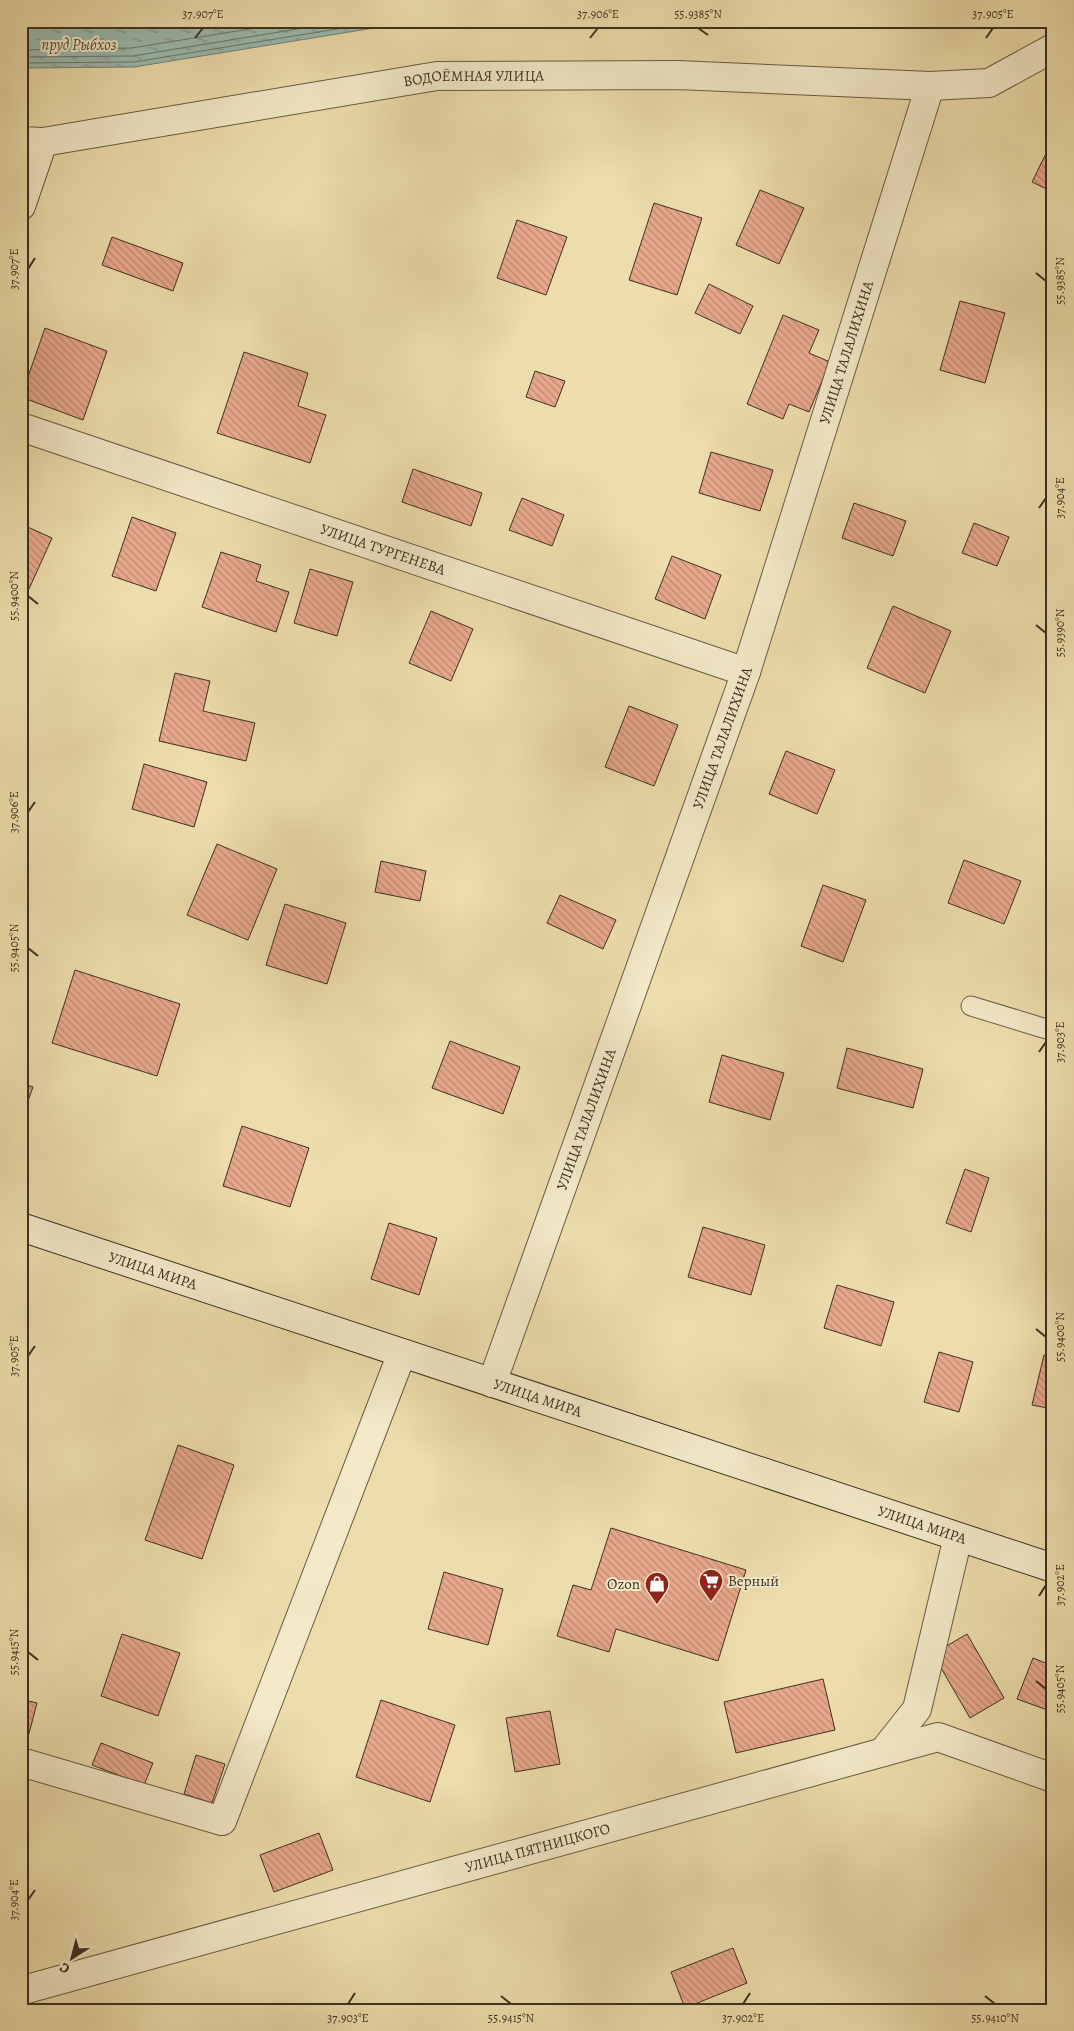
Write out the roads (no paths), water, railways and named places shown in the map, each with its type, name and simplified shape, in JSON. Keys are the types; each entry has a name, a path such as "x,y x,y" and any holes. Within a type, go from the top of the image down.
{"street":[{"name":"ВОДОЁМНАЯ УЛИЦА","path":"32,142 437,76 678,75 930,86 990,83 1053,48"},
{"name":"УЛИЦА ТАЛАЛИХИНА","path":"492,1383 746,672 930,86"},
{"path":"21,206 32,142"},
{"name":"УЛИЦА ТУРГЕНЕВА","path":"21,427 746,672"},
{"name":"УЛИЦА МИРА","path":"21,1227 1053,1568"},
{"path":"21,1762 222,1821 402,1353"},
{"path":"883,1752 917,1709 958,1537"},
{"name":"УЛИЦА ПЯТНИЦКОГО","path":"21,1987 27,1989 938,1737 1053,1778"}],"lane":[{"path":"972,1006 1053,1031"}],"water":[{"name":"пруд Рыбхоз","path":"21,21 417,21 134,67 21,68"}],"place":[{"name":"Верный","path":"711,1602"},
{"name":"Ozon","path":"657,1605"}]}
